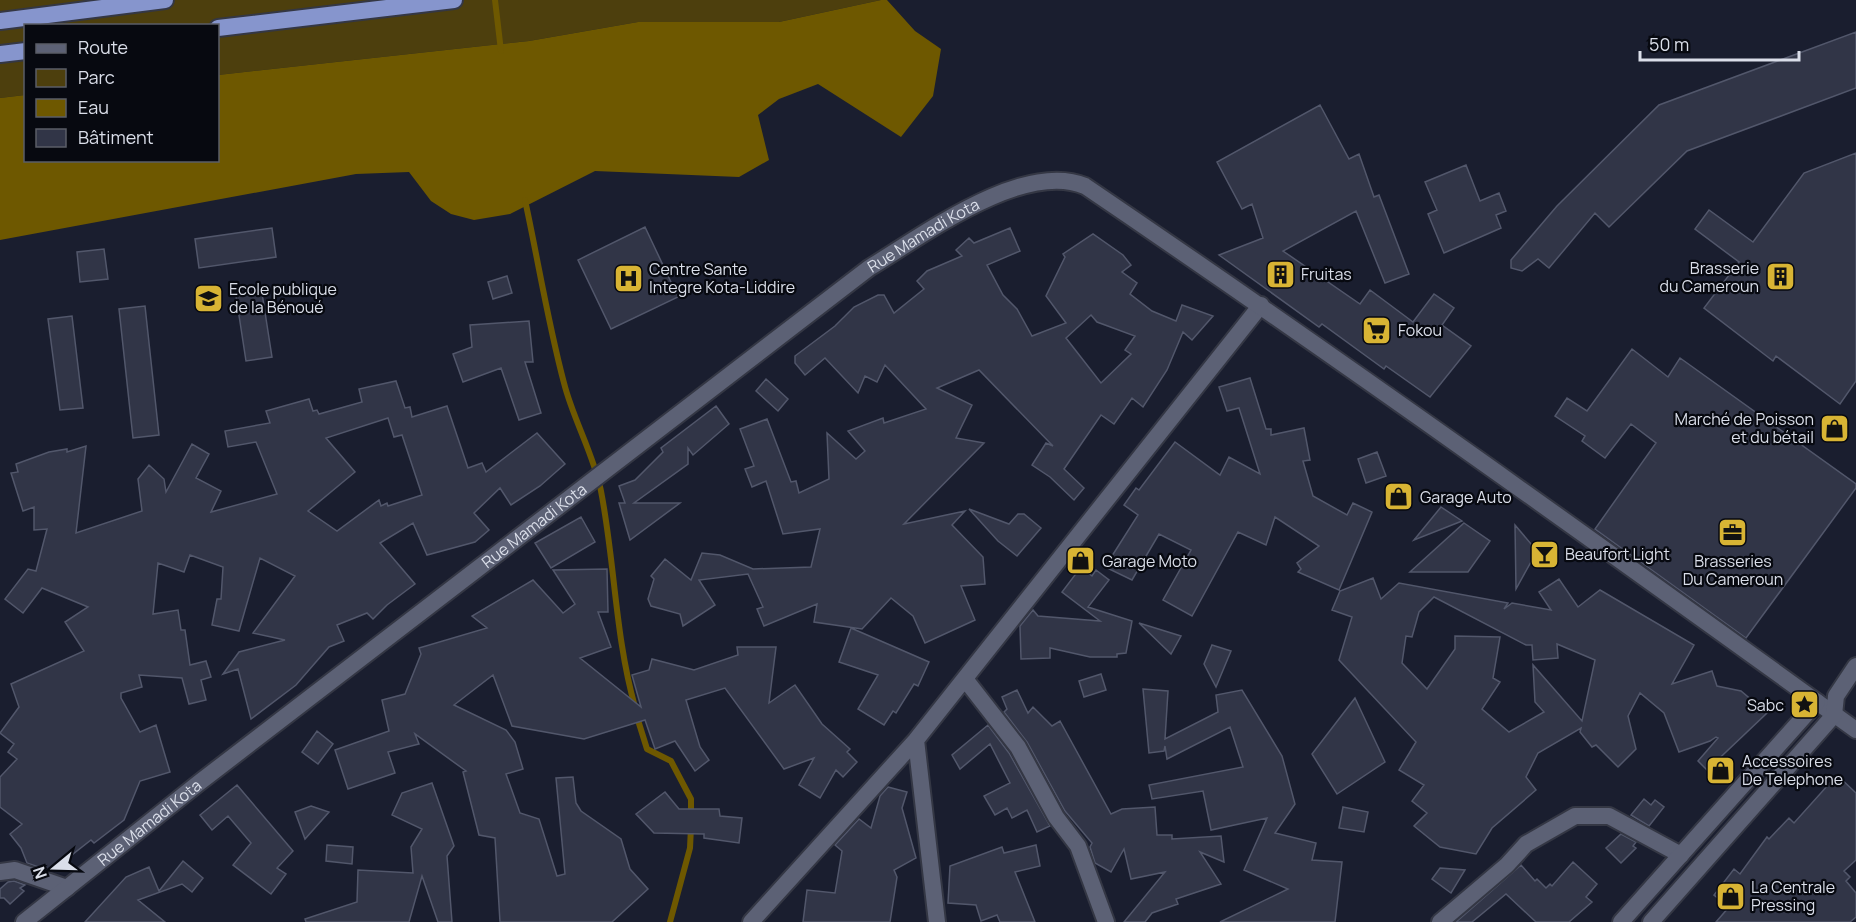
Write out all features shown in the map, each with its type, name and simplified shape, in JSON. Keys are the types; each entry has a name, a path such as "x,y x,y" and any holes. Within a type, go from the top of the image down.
{"highway":[{"path":"0,21 165,0"},
{"path":"219,28 453,0"},
{"path":"0,54 24,51"}],"main road":[{"name":"Rue Mamadi Kota","path":"24,922 869,268 983,201 1028,183 1046,179 1072,180 1085,186 1261,305"},
{"path":"752,922 916,740 1261,305 1590,537 1856,730"},
{"path":"1651,922 1834,715 1836,696 1856,666"},
{"path":"965,679 1017,747 1056,818 1078,846 1106,922"},
{"path":"1621,922 1817,702 1836,696"},
{"path":"916,740 937,922"},
{"path":"1440,922 1507,865 1527,844 1575,816 1609,816 1681,855"},
{"path":"0,872 15,870 67,888"}],"green space":[{"path":"0,0 881,0 779,22 638,22 529,41 219,75 219,24 24,24 24,95 0,98"}],"water":[{"path":"887,0 915,31 941,49 933,96 901,137 818,84 779,99 758,115 769,160 739,177 595,171 510,214 474,220 451,214 431,201 409,172 356,174 0,240 0,98 24,95 24,162 219,162 219,75 529,41 638,22 779,22"}],"building":[{"path":"1856,32 1856,88 1687,151 1609,227 1595,213 1549,268 1538,259 1522,271 1511,268 1511,260 1557,206 1659,105"},
{"path":"1320,105 1349,159 1359,154 1374,197 1379,195 1409,274 1385,283 1356,211 1283,251 1360,304 1370,290 1413,322 1434,294 1454,308 1442,325 1471,346 1430,397 1386,366 1384,369 1322,324 1319,327 1219,255 1263,238 1252,204 1242,209 1217,162"},
{"name":"Brasserie du Cameroun","path":"1856,153 1856,381 1840,404 1776,356 1773,361 1704,308 1739,262 1695,229 1709,210 1753,242 1804,173"},
{"path":"1466,165 1480,201 1499,193 1506,211 1496,215 1501,228 1444,253 1428,214 1437,210 1425,182"},
{"name":"Centre Sante Integre Kota-Liddire","path":"645,227 678,297 611,329 578,260"},
{"path":"272,228 276,257 199,268 195,239"},
{"path":"1010,228 1020,251 987,265 1003,295 1017,309 1032,336 1066,323 1046,296 1065,257 1063,254 1093,234 1123,255 1131,265 1122,272 1137,283 1130,294 1152,311 1176,321 1182,305 1213,316 1192,340 1183,332 1167,370 1143,407 1132,398 1114,424 1101,415 1064,469 1084,488 1074,500 1050,477 1032,465 1046,443 1053,446 979,370 937,388 972,405 956,438 984,443 904,524 965,511 952,525 983,557 985,584 961,586 975,620 925,643 913,616 891,598 862,629 814,622 817,604 764,626 757,609 763,607 748,574 699,580 715,605 683,626 680,614 651,606 648,599 654,579 651,576 665,559 691,580 702,553 720,555 753,569 811,567 820,529 783,534 766,481 752,487 745,469 754,466 740,429 767,419 791,482 796,481 799,493 829,479 827,433 856,459 865,451 848,431 883,418 884,423 926,409 885,365 877,382 865,376 858,393 825,358 805,375 795,363 795,356 835,326 854,307 878,295 884,295 894,313 924,289 917,281 927,271 962,256 956,250 969,238 974,243","holes":["1091,315 1097,322 1135,336 1125,350 1131,354 1101,383 1066,338"]},
{"path":"104,249 108,279 80,282 77,252"},
{"path":"507,276 512,293 493,299 488,282"},
{"path":"262,293 272,357 246,361 236,296"},
{"path":"145,306 159,435 133,438 119,309"},
{"path":"72,316 83,408 60,410 48,319"},
{"path":"529,321 533,362 525,362 541,413 519,420 501,368 463,382 453,354 472,347 470,325"},
{"path":"1632,349 1668,377 1680,358 1856,484 1856,488 1746,638 1595,529 1656,443 1631,424 1605,458 1582,441 1585,436 1555,416 1567,398 1587,411"},
{"path":"1250,378 1266,429 1271,429 1271,435 1304,428 1310,460 1303,461 1313,496 1347,515 1353,503 1372,512 1339,590 1298,572 1301,569 1297,563 1319,546 1275,517 1266,545 1238,532 1192,616 1163,600 1191,550 1159,534 1132,580 1105,567 1138,515 1124,505 1136,488 1139,490 1175,442 1220,475 1229,457 1260,474 1239,408 1227,411 1219,387"},
{"path":"766,379 788,399 778,411 756,391"},
{"path":"396,381 405,408 410,407 412,417 447,406 468,468 482,463 486,472 537,433 565,464 540,486 511,505 500,488 474,513 489,530 475,542 427,555 413,523 380,543 415,584 373,619 367,613 337,625 344,641 329,647 296,685 251,719 238,669 223,674 239,652 285,640 253,633 295,576 260,558 239,631 212,625 217,599 221,599 223,567 190,555 184,572 158,563 153,614 178,610 181,630 185,630 190,665 206,661 211,677 201,680 206,700 189,704 182,678 139,675 142,687 121,693 121,698 140,732 156,725 170,772 140,781 124,820 94,843 91,840 64,861 47,870 27,863 21,848 10,834 22,824 0,807 0,777 17,759 8,752 14,744 0,733 19,707 11,684 84,651 65,622 88,607 42,588 23,613 5,599 28,569 36,571 47,529 34,530 34,507 23,511 11,473 18,472 16,464 49,452 67,449 67,452 86,446 76,533 142,511 138,479 149,465 164,479 166,492 192,444 209,454 196,478 221,491 211,512 277,494 256,442 228,447 225,431 270,423 266,411 309,399 313,411 317,410 319,414 362,402 359,389","holes":["388,418 394,437 402,435 422,495 388,506 387,503 381,506 379,500 337,531 308,511 355,472 326,438"]},
{"path":"716,406 729,424 693,455 688,448 688,464 634,503 680,503 630,540 619,503 625,503 619,486 635,480 663,452 661,448"},
{"path":"1377,452 1386,476 1366,483 1358,459"},
{"path":"1441,507 1462,521 1414,540"},
{"path":"969,509 1009,524 1018,514 1024,514 1041,528 1017,556 998,541"},
{"path":"581,517 595,542 551,568 535,543"},
{"path":"1464,523 1490,541 1468,572 1410,572"},
{"path":"1515,525 1537,551 1516,589"},
{"path":"1081,567 1092,576 1096,570 1109,580 1088,607 1132,621 1126,653 1117,654 1117,657 1090,657 1050,648 1050,658 1021,659 1020,626 1033,610 1038,616 1100,621 1062,592"},
{"path":"607,569 608,612 598,612 611,647 580,658 641,707 632,675 649,670 652,659 694,670 738,655 737,647 776,647 769,703 795,685 822,724 850,749 847,752 857,762 843,777 836,770 820,798 799,785 814,758 784,769 725,688 686,700 700,747 709,760 695,771 675,741 655,749 645,720 584,739 512,726 493,675 454,705 506,730 515,742 523,769 506,774 520,813 539,819 557,876 565,874 556,778 573,777 576,803 581,811 621,839 630,869 648,889 612,922 500,922 495,838 479,835 463,772 466,771 415,734 419,744 388,752 395,773 348,789 335,750 389,731 382,700 405,694 421,654 419,648 487,628 472,616 533,580 563,613 575,604 553,570"},
{"path":"1373,578 1381,599 1399,583 1508,603 1504,609 1512,603 1551,610 1539,592 1559,579 1578,607 1600,590 1694,645 1672,684 1712,671 1717,686 1741,691 1767,713 1707,770 1698,761 1718,738 1679,752 1664,713 1640,693 1628,716 1636,749 1618,767 1596,745 1592,747 1580,732 1581,728 1538,753 1526,777 1536,790 1492,828 1476,854 1440,847 1414,826 1427,813 1412,801 1424,785 1399,770 1416,742 1339,660 1352,617 1332,610 1340,591","holes":["1434,597 1526,645 1532,645 1533,660 1558,658 1557,644 1595,660 1582,721 1533,665 1535,702 1544,712 1509,732 1482,709 1500,682 1493,678 1500,637 1455,636 1455,649 1427,689 1402,663 1406,636 1412,637 1419,612"]},
{"path":"1139,623 1181,636 1171,654"},
{"path":"851,628 929,662 918,686 914,684 896,713 893,711 884,725 858,709 878,675 839,662"},
{"path":"1212,645 1231,651 1216,687 1204,664"},
{"path":"1101,674 1106,690 1084,697 1079,681"},
{"path":"1143,689 1168,691 1165,739 1218,712 1216,695 1242,690 1282,756 1295,804 1275,833 1316,843 1312,860 1342,862 1335,922 1220,922 1288,889 1244,870 1267,818 1211,830 1203,791 1152,799 1149,785 1243,767 1230,727 1167,759 1165,746 1164,751 1149,753"},
{"path":"1017,690 1028,713 1033,707 1052,726 1060,721 1111,814 1122,809 1155,807 1157,835 1172,835 1172,839 1221,836 1224,862 1200,852 1221,884 1176,899 1178,904 1152,913 1145,922 1124,922 1165,872 1131,879 1124,849 1111,872 1095,863 1090,847 1092,843 1065,811 1027,742 1004,712 1007,709 1002,697"},
{"path":"1355,698 1385,762 1337,794 1312,754"},
{"path":"988,725 1009,753 1050,826 1037,832 1027,810 1012,818 1007,808 995,815 984,796 1010,783 990,744 960,769 952,755"},
{"path":"317,731 333,744 318,764 302,752"},
{"path":"1837,775 1856,793 1856,860 1844,871 1850,877 1846,881 1856,893 1856,917 1850,922 1716,922 1729,907 1714,895 1734,869 1740,874 1767,837 1769,839 1789,818 1794,823"},
{"path":"432,783 454,846 447,856 452,922 438,922 422,876 409,922 306,922 305,919 357,902 358,870 413,873 411,847 422,829 392,815 402,793"},
{"path":"237,785 293,851 277,868 286,874 271,894 233,865 251,843 228,816 212,830 200,815"},
{"path":"888,787 907,792 902,808 916,858 894,870 897,877 890,922 803,922 807,890 835,893 842,851 835,845 859,819 871,828 880,796"},
{"path":"665,792 679,809 719,809 720,816 742,818 739,843 704,838 704,834 654,833 636,814"},
{"path":"1644,799 1651,805 1655,800 1664,807 1649,826 1631,815"},
{"path":"311,806 329,812 305,839 295,812"},
{"path":"1343,807 1368,812 1364,832 1339,828"},
{"path":"1621,834 1636,842 1633,846 1636,848 1621,863 1606,848"},
{"path":"327,845 353,847 352,864 326,861"},
{"path":"1036,845 1040,866 1015,872 1035,922 1000,922 997,915 981,921 976,905 948,903 950,866 1002,847 1004,853"},
{"path":"183,861 203,878 192,892 182,884 138,900 165,922 85,922 126,877 149,867 159,891"},
{"path":"1573,862 1597,884 1586,897 1592,902 1569,922 1536,922 1506,894 1472,922 1456,922 1521,865 1535,881 1537,879 1546,888 1550,884 1552,886"},
{"path":"1440,868 1465,870 1451,893 1432,879"},
{"path":"14,881 25,885 20,888 24,891 10,904 4,898 0,898 0,889 8,882"}],"waterway":[{"path":"495,0 501,51"},
{"path":"525,200 564,383 594,464 601,491 623,653 635,707"},
{"path":"637,717 647,749 671,761 691,799 691,816"},
{"path":"670,922 690,848 691,827"}],"place":[{"name":"Fruitas","path":"1280,274"},
{"name":"Brasserie du Cameroun","path":"1780,277"},
{"name":"Centre Sante Integre Kota-Liddire","path":"628,278"},
{"name":"Ecole publique de la Bénoué","path":"208,298"},
{"name":"Fokou","path":"1377,330"},
{"name":"Marché de Poisson et du bétail","path":"1835,428"},
{"name":"Garage Auto","path":"1399,497"},
{"name":"Brasseries Du Cameroun","path":"1733,533"},
{"name":"Beaufort Light","path":"1544,554"},
{"name":"Garage Moto","path":"1081,561"},
{"name":"Sabc","path":"1805,705"},
{"name":"Accessoires De Telephone","path":"1721,770"},
{"name":"La Centrale Pressing","path":"1730,896"}]}
